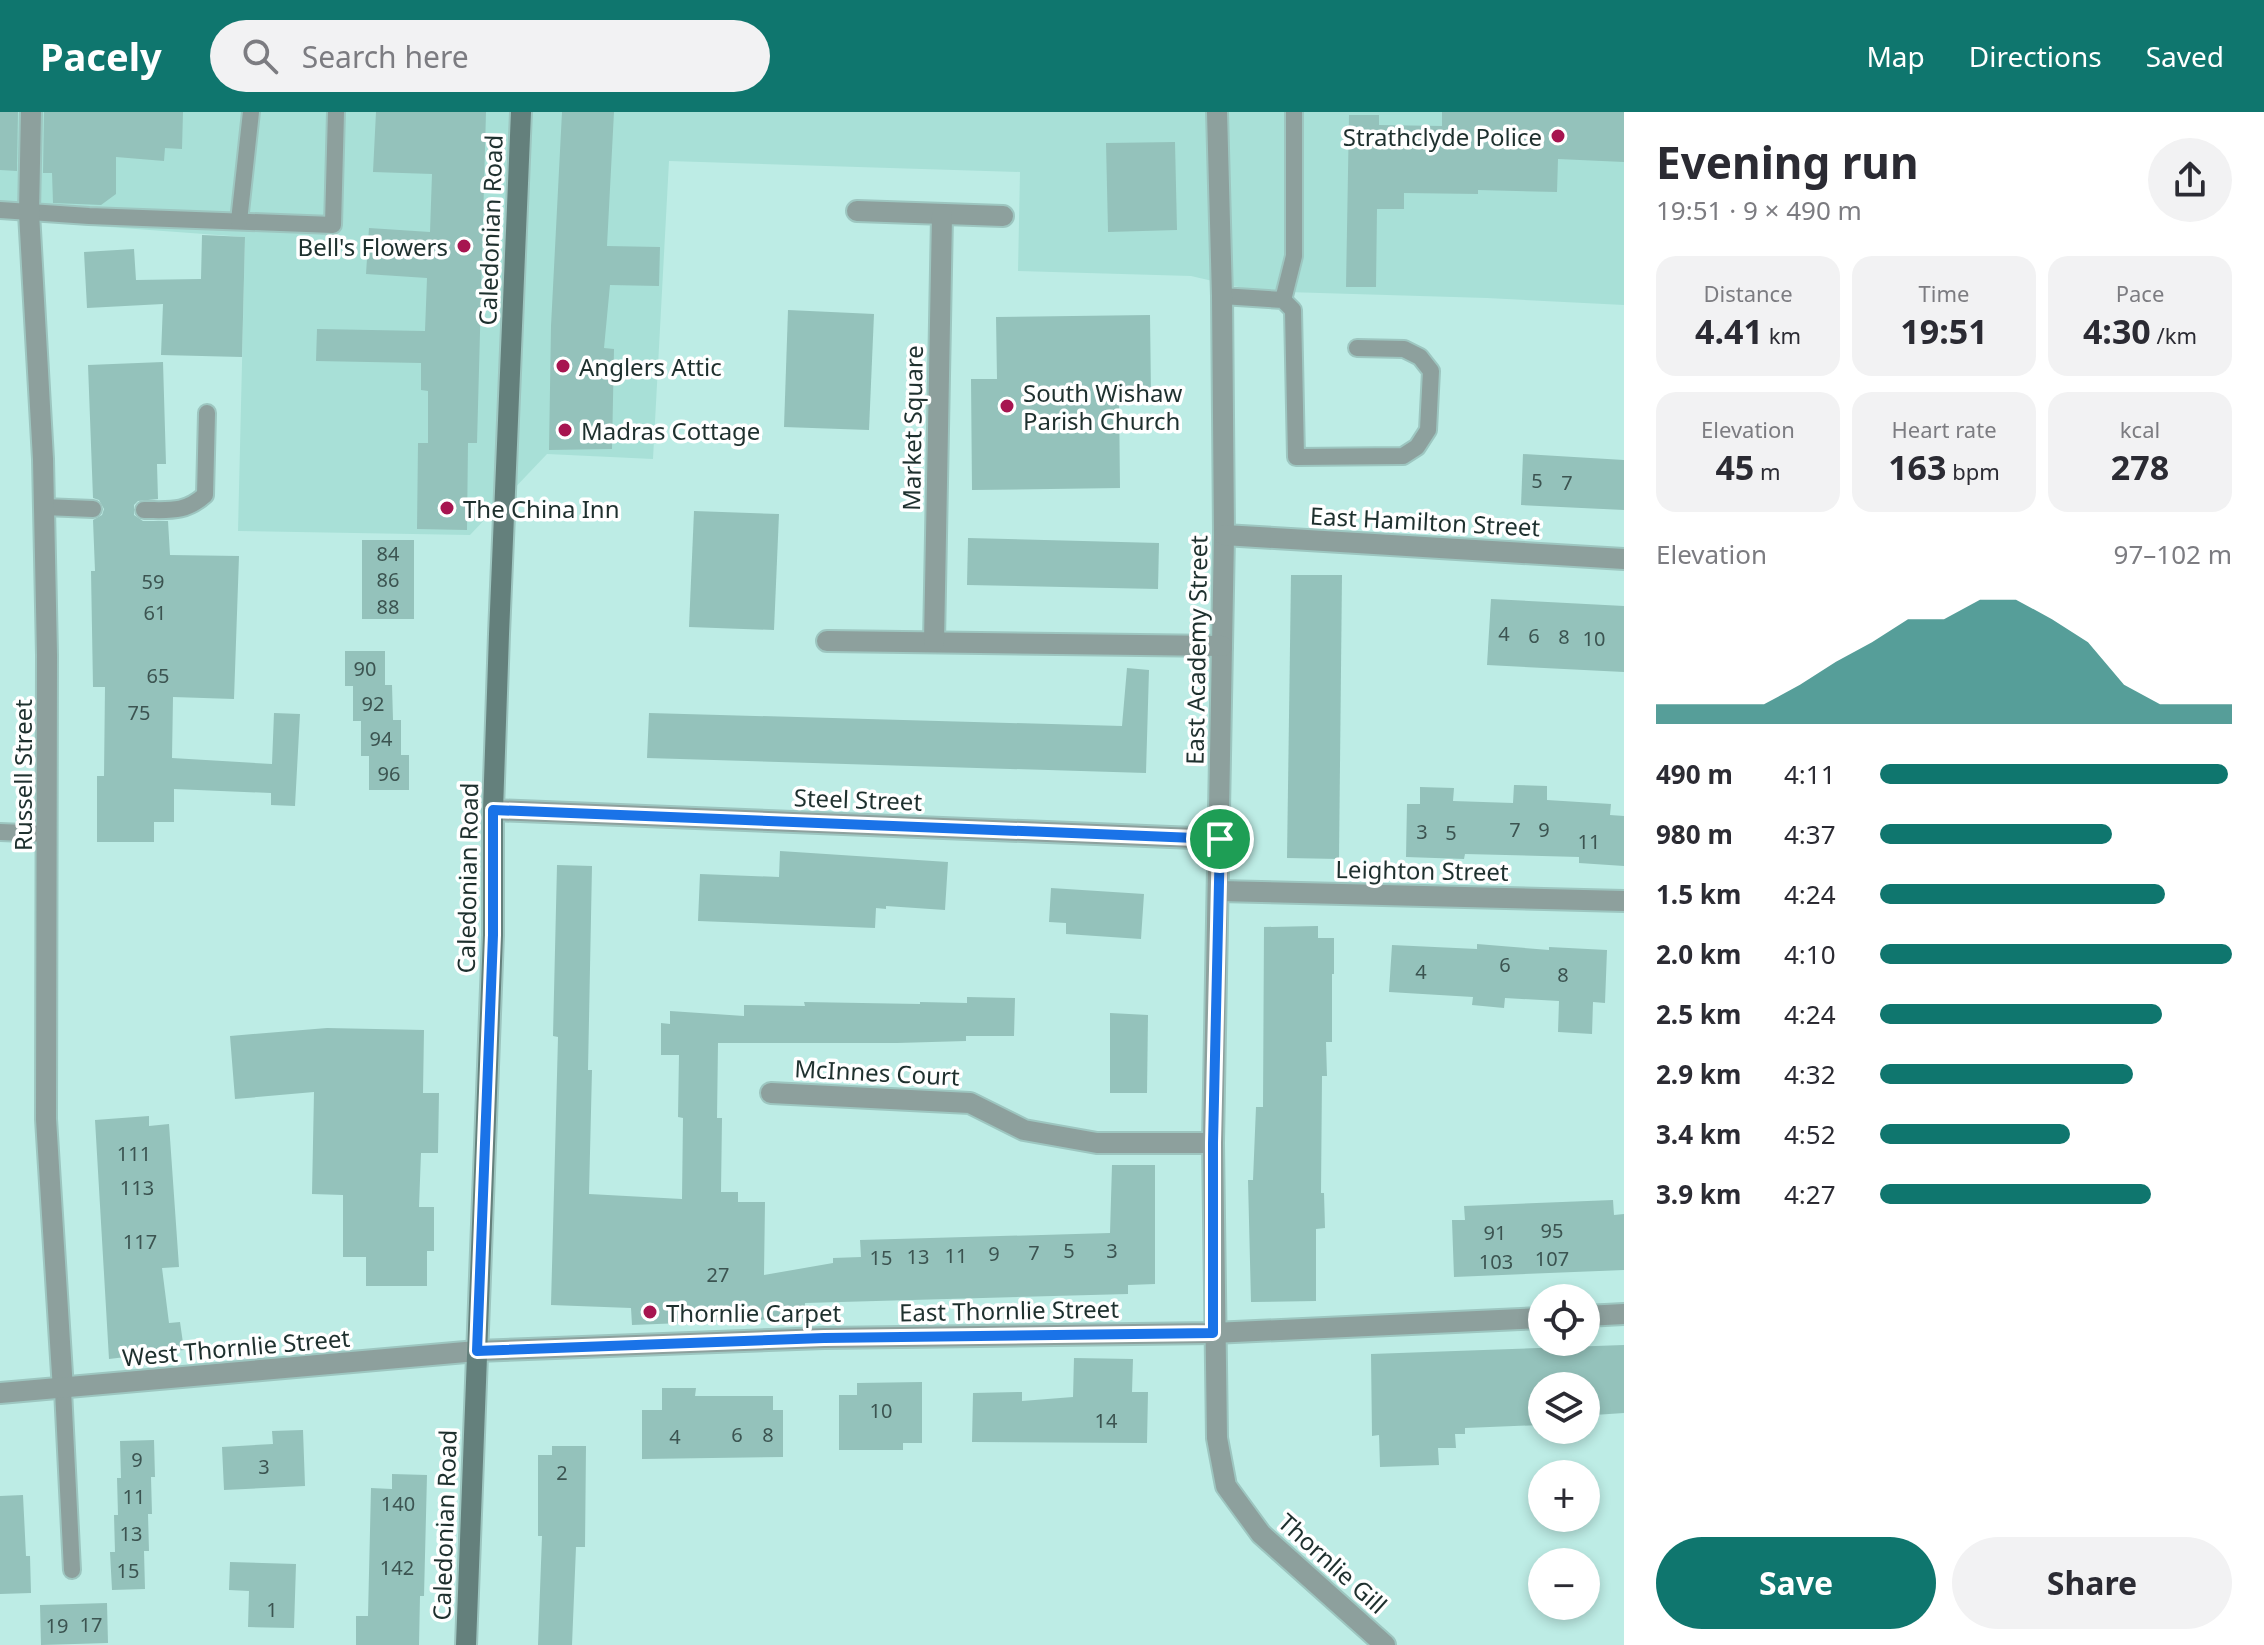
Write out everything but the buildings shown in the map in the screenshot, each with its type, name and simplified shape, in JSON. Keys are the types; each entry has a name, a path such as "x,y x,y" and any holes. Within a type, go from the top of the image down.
{"main road":[{"name":"Caledonian Road","path":"466,1645 493,935 493,810 521,112"}],"street":[{"name":"Russell Street","path":"31,112 29,213 44,507 48,834 46,1119 63,1390"},
{"name":"East Academy Street","path":"1213,1333 1213,1143 1224,535 1217,112"},
{"path":"857,211 1003,216"},
{"name":"Market Square","path":"934,642 942,216"},
{"name":"East Hamilton Street","path":"1224,535 1624,559"},
{"path":"827,641 1222,646"},
{"name":"Steel Street","path":"493,810 1220,839"},
{"name":"Leighton Street","path":"1219,891 1624,901"},
{"name":"McInnes Court","path":"771,1093 970,1103 1024,1130 1097,1143 1213,1143"},
{"path":"1600,1315 1624,1314"},
{"name":"East Thornlie Street","path":"477,1351 824,1338 1213,1333 1528,1319"},
{"name":"Thornlie Gill","path":"1213,1333 1217,1438 1226,1486 1261,1534 1385,1645"},
{"name":"West Thornlie Street","path":"0,1393 63,1390 477,1351"}],"lane":[{"path":"239,221 251,112"},
{"path":"0,210 333,225 336,112"},
{"path":"1283,300 1294,256 1294,112"},
{"path":"1222,296 1283,300 1293,310 1296,457 1403,456 1417,447 1428,430 1431,371 1420,357 1404,349 1357,348"},
{"path":"144,510 171,511 192,507 205,495 207,413"},
{"path":"44,507 93,509"},
{"path":"0,832 48,834"},
{"path":"63,1390 72,1570"}],"shaded area":[{"path":"0,112 1624,112 1624,305 1256,291 1191,276 1018,271 1020,172 669,161 653,459 547,454 470,535 238,531 245,237 0,219"}],"place":[{"name":"Strathclyde Police","path":"1558,136"},
{"name":"Bell's Flowers","path":"464,246"},
{"name":"Anglers Attic","path":"563,366"},
{"name":"South Wishaw Parish Church","path":"1007,406"},
{"name":"Madras Cottage","path":"565,430"},
{"name":"The China Inn","path":"447,508"},
{"name":"Thornlie Carpet","path":"650,1312"}],"route":[{"path":"493,810 1220,839 1213,1143 1213,1333 824,1338 477,1351 493,935 493,810"}]}
